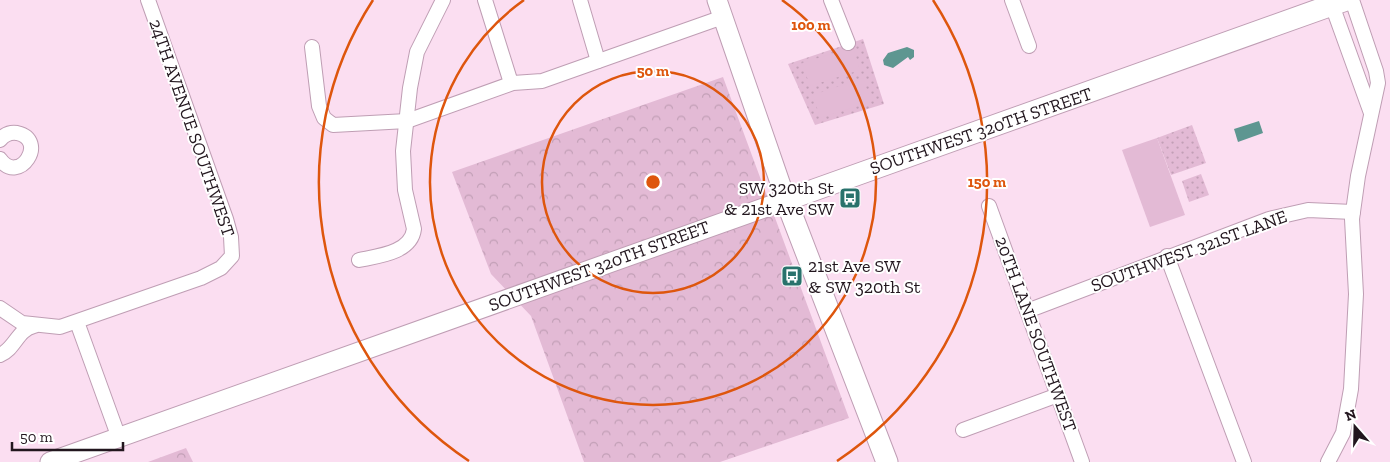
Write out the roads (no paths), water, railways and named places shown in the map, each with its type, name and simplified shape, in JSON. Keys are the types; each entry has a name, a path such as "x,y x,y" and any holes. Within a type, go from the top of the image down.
{"main road":[{"name":"SOUTHWEST 320TH STREET","path":"50,462 1341,2"},
{"path":"720,9 786,200 886,462"}],"street":[{"name":"24TH AVENUE SOUTHWEST","path":"77,322 201,278 221,268 232,256 232,245 226,219 148,0"},
{"path":"359,260 398,250 413,235 414,229 409,210 403,151 417,52 443,0"},
{"path":"485,0 511,83"},
{"path":"580,0 598,61"},
{"path":"831,0 848,43"},
{"path":"1012,0 1030,46"},
{"path":"1341,2 1372,114"},
{"path":"1328,462 1343,432 1351,389 1356,294 1353,212 1358,176 1378,83 1376,71 1341,2"},
{"path":"312,47 319,106 324,118 328,122 333,125 349,126 407,121 511,83 542,81 598,61 720,9"},
{"path":"0,140 8,134 19,133 29,140 32,151 27,161 18,167 7,166 0,159"},
{"name":"20TH LANE SOUTHWEST","path":"989,206 1082,462"},
{"name":"SOUTHWEST 321ST LANE","path":"1028,311 1167,256 1269,219 1308,210 1353,212"},
{"path":"1167,256 1244,462"},
{"path":"3,311 22,323 34,326 60,327 77,322 119,438"},
{"path":"0,355 8,349 23,330 34,326"},
{"path":"963,430 1058,395"}],"place":[{"name":"SW 320th St & 21st Ave SW","path":"850,198"},
{"name":"21st Ave SW & SW 320th St","path":"792,276"}]}
